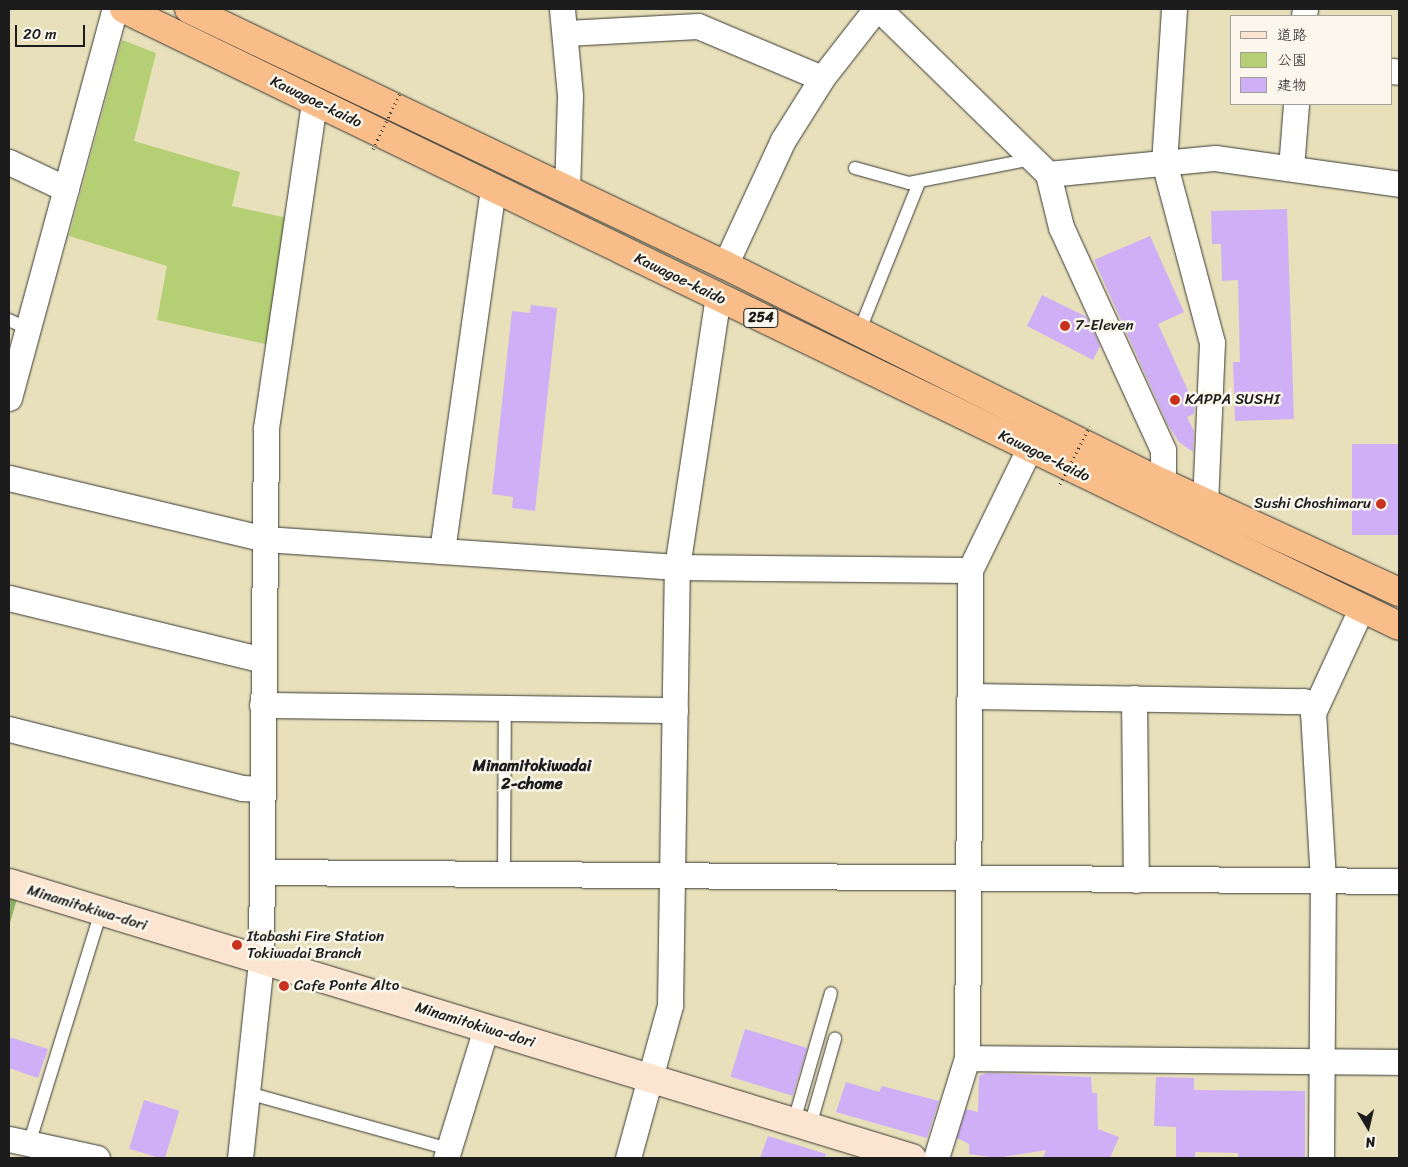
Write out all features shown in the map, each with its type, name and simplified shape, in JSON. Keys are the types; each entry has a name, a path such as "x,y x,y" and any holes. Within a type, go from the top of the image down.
{"highway":[{"name":"Kawagoe-kaido","path":"124,9 1029,449 1399,626"},
{"name":"Kawagoe-kaido","path":"189,9 725,265 1163,483 1399,592"}],"street":[{"path":"9,398 18,324 66,189 115,9"},
{"path":"725,265 783,140 822,78 878,9 1041,166 1061,227 1163,450 1163,483"},
{"path":"1174,9 1164,162 1212,343 1205,501"},
{"path":"567,190 570,96 564,21 698,26 822,78"},
{"path":"240,1158 261,961 266,428 314,101"},
{"path":"1291,168 1296,105"},
{"path":"1041,166 1164,162 1215,158 1399,184"},
{"path":"9,162 66,189"},
{"path":"442,551 493,188"},
{"path":"628,1158 670,1005 674,875 677,567 718,297"},
{"path":"936,1158 966,1058 970,570 1029,449"},
{"path":"9,478 265,539 677,567 970,570"},
{"path":"9,598 264,660"},
{"path":"1321,1158 1323,880 1316,706 1361,609"},
{"path":"970,696 1303,701 1316,706"},
{"path":"1134,698 1136,880"},
{"path":"262,705 675,710"},
{"path":"9,729 242,788 262,789"},
{"path":"262,872 1399,881"},
{"name":"Minamitokiwa-dori","path":"9,883 261,961 649,1076 912,1158"},
{"path":"448,1154 486,1028"},
{"path":"966,1058 1399,1062"},
{"path":"19,1141 97,1158"}],"lane":[{"path":"855,168 919,183 1041,166"},
{"path":"859,332 919,183"},
{"path":"504,873 505,707"},
{"path":"19,1141 101,911"},
{"path":"802,1124 831,993"},
{"path":"802,1124 835,1039"},
{"path":"248,1093 448,1154"}],"path":[{"path":"373,149 401,90"},
{"path":"1060,484 1090,426"}],"green space":[{"path":"122,40 156,53 134,141 240,172 232,206 287,218 270,345 157,320 167,266 69,236"},
{"path":"9,895 17,899 9,926"}],"building":[{"path":"1287,209 1294,419 1235,421 1233,362 1240,362 1238,280 1222,281 1221,244 1212,244 1211,211"},
{"path":"1150,236 1184,312 1158,324 1195,406 1194,414 1187,417 1194,431 1193,452 1179,442 1168,425 1094,260"},
{"path":"1042,295 1087,317 1100,346 1093,360 1027,326"},
{"path":"531,305 557,308 535,511 512,508 513,497 492,494 512,311 530,313"},
{"path":"1352,444 1399,444 1399,535 1352,535"},
{"path":"745,1029 807,1048 793,1096 730,1077"},
{"path":"9,1037 48,1049 38,1078 9,1068"},
{"path":"987,1073 1091,1077 1092,1093 1097,1093 1098,1129 1119,1137 1110,1158 1043,1158 1046,1150 997,1158 969,1154 969,1144 957,1138 966,1109 978,1112 979,1076"},
{"path":"1156,1077 1194,1078 1194,1090 1305,1091 1305,1158 1238,1158 1238,1153 1195,1152 1195,1158 1176,1158 1176,1127 1154,1126"},
{"path":"846,1082 879,1092 882,1086 939,1101 927,1138 836,1112"},
{"path":"144,1100 179,1111 165,1158 129,1149"},
{"path":"768,1136 826,1154 825,1158 760,1158"}],"place":[{"name":"7-Eleven","path":"1065,326"},
{"name":"KAPPA SUSHI","path":"1175,400"},
{"name":"Sushi Choshimaru","path":"1381,504"},
{"name":"Itabashi Fire Station Tokiwadai Branch","path":"237,945"},
{"name":"Cafe Ponte Alto","path":"284,986"}],"district":[{"name":"Minamitokiwadai 2-chome","path":"532,775"}]}
